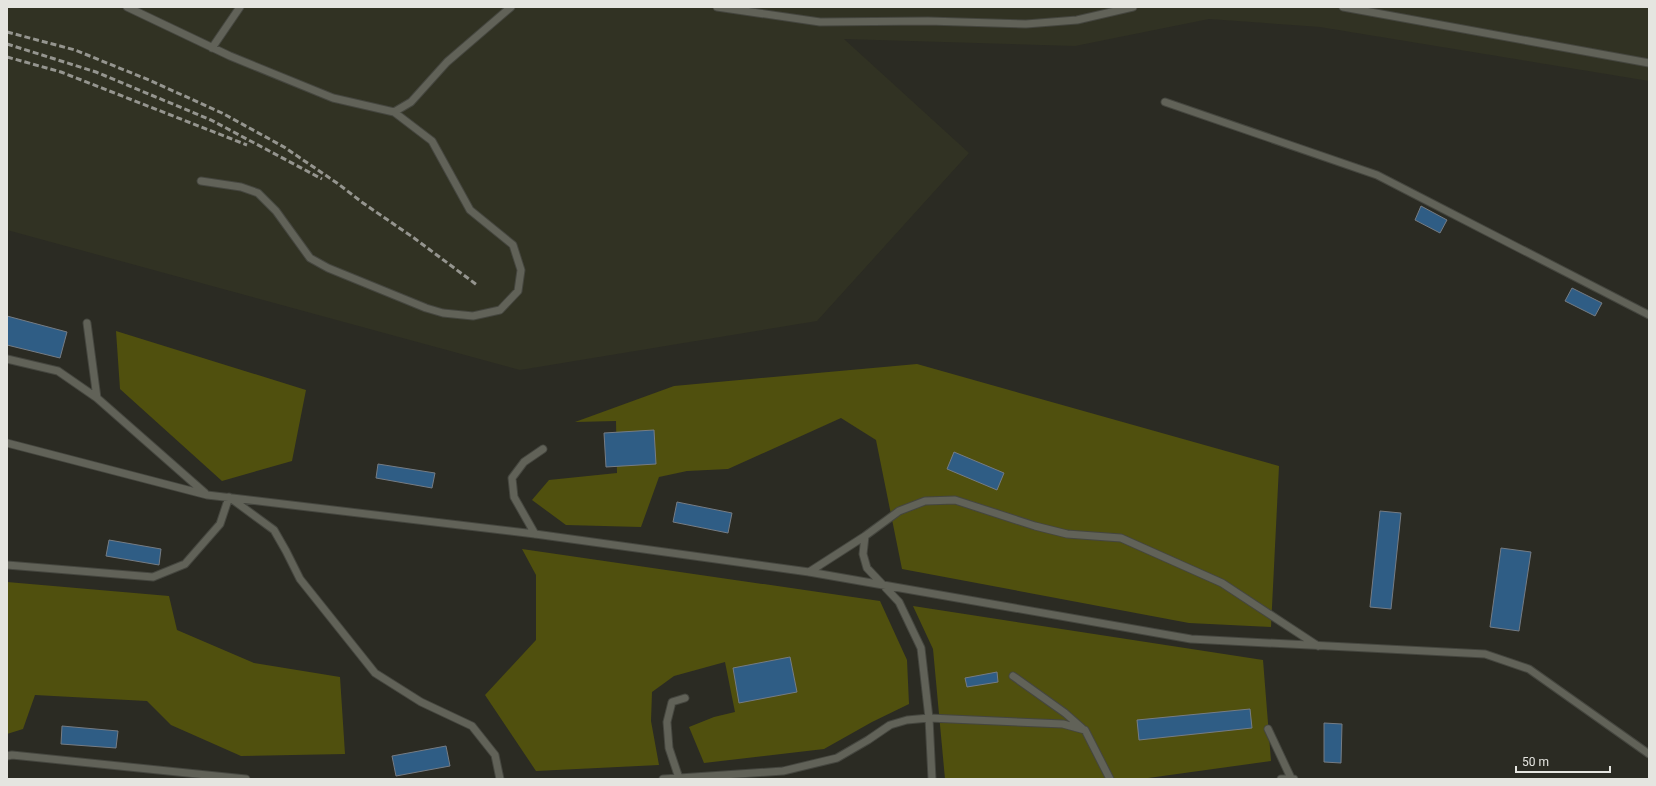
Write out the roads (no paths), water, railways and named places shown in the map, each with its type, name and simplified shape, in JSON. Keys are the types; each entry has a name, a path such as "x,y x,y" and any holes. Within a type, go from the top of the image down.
{"lane":[{"path":"127,7 230,56 333,98 394,112 432,141 470,210 513,245 521,270 518,291 500,310 473,316 443,313 426,308 328,268 310,258 276,211 258,193 241,187 201,181"},
{"path":"212,48 240,7"},
{"path":"394,112 411,102 447,62 511,7"},
{"path":"717,7 820,22 928,21 1026,24 1077,20 1133,7"},
{"path":"1343,7 1649,63"},
{"path":"1165,102 1377,175 1649,315"},
{"path":"87,323 97,398"},
{"path":"7,359 58,371 97,398 207,495"},
{"path":"7,443 207,495 535,534 809,572 1191,639 1485,654 1529,669 1649,754"},
{"path":"535,534 514,497 512,478 524,462 543,449"},
{"path":"7,566 153,577 185,564 220,524 229,497"},
{"path":"229,497 274,530 300,579 375,673 421,702 472,726 495,755 500,779"},
{"path":"809,572 865,536 899,511 925,501 956,500 1035,526 1066,534 1121,538 1222,583 1319,646"},
{"path":"865,536 863,554 867,568 900,602 921,648 929,718 932,779"},
{"path":"1013,676 1065,713 1085,730 1110,779"},
{"path":"679,778 669,748 667,722 672,702 684,698"},
{"path":"662,779 783,771 821,762 836,758 868,740 890,725 906,720 929,718 1063,724 1085,730"},
{"path":"1268,729 1292,779 1281,779"},
{"path":"7,756 12,755 246,779"}],"railway":[{"path":"7,32 75,50 149,80 222,113 284,147 414,238 477,285"},
{"path":"7,44 96,72 211,120 322,179"},
{"path":"7,57 61,72 247,145"}]}
